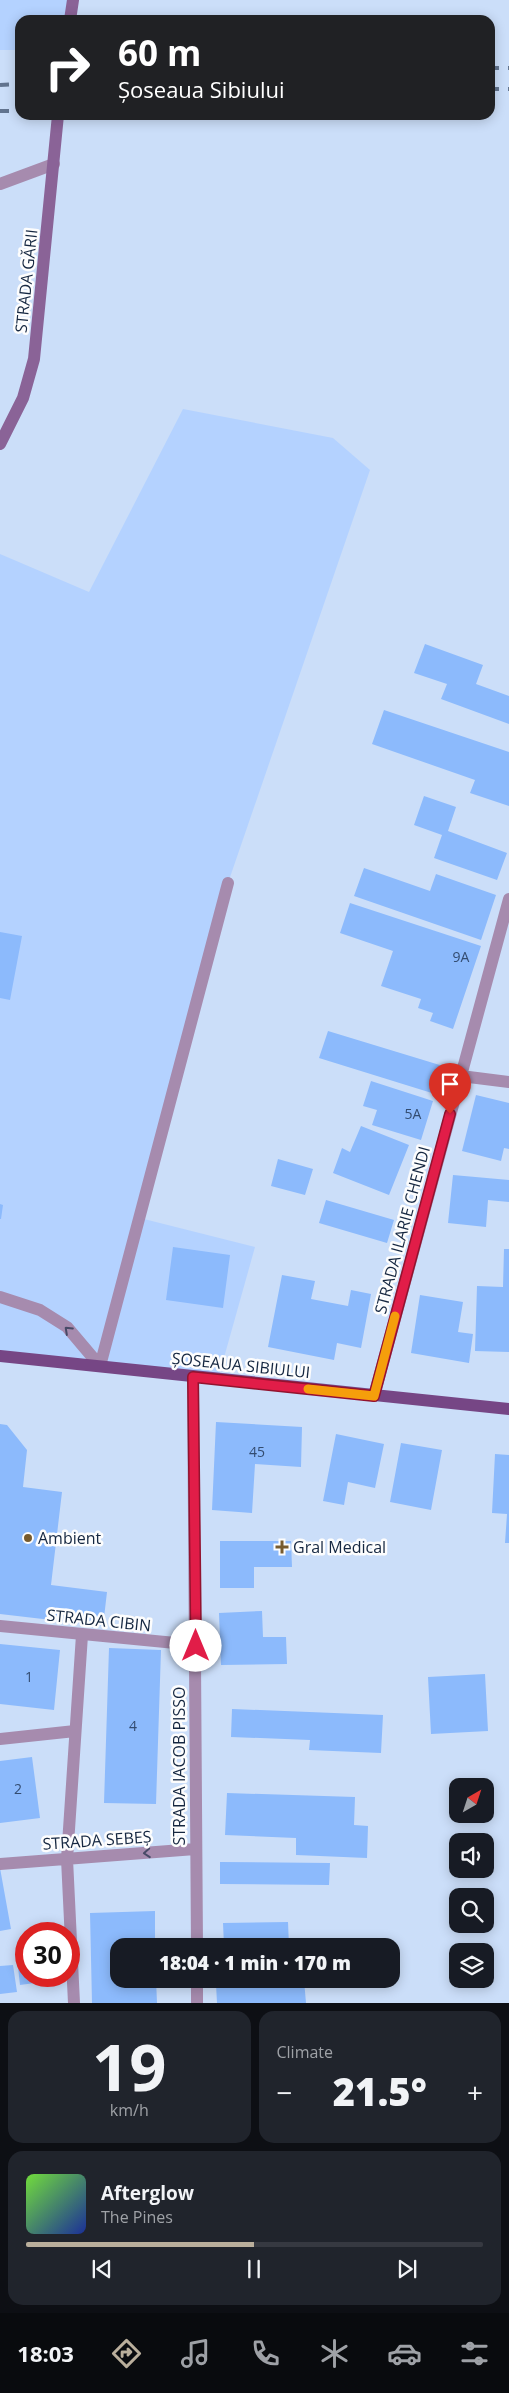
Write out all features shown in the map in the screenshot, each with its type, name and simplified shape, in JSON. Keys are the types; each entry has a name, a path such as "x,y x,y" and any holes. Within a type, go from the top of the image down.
{"main road":[{"path":"71,15 73,0"},
{"name":"STRADA GĂRII","path":"0,444 23,398 34,359 58,120"},
{"name":"ȘOSEAUA SIBIULUI","path":"0,1356 509,1409"}],"street":[{"path":"0,184 54,164"},
{"path":"100,1366 228,883"},
{"name":"STRADA ILARIE CHENDI","path":"374,1396 509,899"},
{"path":"461,1076 509,1082"},
{"path":"0,1297 40,1310 67,1327 100,1366"},
{"name":"STRADA IACOB PISSO","path":"193,1377 197,1938"},
{"name":"STRADA CIBIN","path":"0,1626 196,1646"},
{"path":"74,2003 67,1859 82,1635"},
{"path":"0,1740 75,1731"},
{"name":"STRADA SEBEȘ","path":"0,1864 196,1849"},
{"path":"197,1988 197,2003"}],"shaded area":[{"path":"0,0 73,0 71,15 15,15 15,50 0,50"},
{"path":"183,409 333,438 370,470 228,883 140,1218 255,1247 218,1379 0,1356 0,554 89,592"}],"building":[{"path":"425,644 483,665 476,684 509,696 509,724 441,699 447,684 414,673"},
{"path":"384,710 509,752 509,806 470,793 475,780 372,744"},
{"path":"424,796 456,807 448,831 507,853 497,880 434,858 442,835 414,825"},
{"path":"364,868 430,891 436,874 496,895 481,940 354,896"},
{"path":"350,903 481,946 453,1029 430,1021 433,1013 418,1008 421,999 381,986 393,951 340,933"},
{"path":"0,932 22,936 10,1000 0,998"},
{"path":"328,1031 443,1066 435,1094 319,1058"},
{"path":"371,1081 433,1101 421,1140 372,1125 377,1110 363,1106"},
{"path":"476,1095 509,1103 509,1149 504,1148 501,1161 462,1151"},
{"path":"361,1126 409,1145 389,1195 333,1173 342,1148 350,1152"},
{"path":"278,1159 313,1169 305,1195 271,1186"},
{"path":"453,1175 509,1180 509,1202 488,1200 486,1227 448,1223"},
{"path":"326,1200 394,1220 387,1243 319,1223"},
{"path":"0,1204 3,1205 1,1219 0,1219"},
{"path":"173,1247 230,1255 223,1308 166,1300"},
{"path":"504,1249 509,1249 509,1352 475,1351 477,1286 503,1287"},
{"path":"282,1275 315,1281 311,1299 348,1306 351,1290 371,1294 361,1348 337,1343 334,1360 268,1347"},
{"path":"420,1295 463,1302 458,1332 473,1334 469,1363 411,1353"},
{"path":"216,1422 302,1427 301,1467 255,1464 252,1513 212,1510"},
{"name":"Ambient","path":"0,1424 7,1425 27,1450 23,1487 62,1492 51,1585 107,1592 103,1626 0,1614"},
{"path":"336,1434 384,1444 375,1488 348,1482 344,1505 323,1501"},
{"path":"401,1443 442,1450 431,1510 390,1502"},
{"path":"495,1454 509,1455 509,1543 505,1543 507,1514 492,1513"},
{"path":"220,1541 291,1541 292,1567 254,1567 254,1588 220,1588"},
{"path":"262,1611 263,1637 286,1637 287,1664 221,1665 219,1613"},
{"path":"0,1644 60,1650 54,1710 0,1704"},
{"path":"109,1648 161,1650 156,1804 104,1803"},
{"path":"485,1674 488,1731 431,1734 428,1677"},
{"path":"232,1709 383,1715 381,1753 309,1750 310,1740 231,1737"},
{"path":"32,1757 40,1818 0,1823 0,1761"},
{"path":"227,1793 355,1797 354,1825 368,1826 367,1858 296,1855 296,1838 225,1835"},
{"path":"220,1862 330,1863 329,1885 220,1884"},
{"path":"0,1868 11,1929 0,1931"},
{"path":"155,1911 155,1938 110,1938 110,1988 156,1988 157,2003 92,2003 90,1913"},
{"path":"288,1922 289,1938 224,1938 223,1923"},
{"path":"13,1965 17,1992 0,1994 0,1966"},
{"path":"216,1988 305,1988 306,2003 217,2003"}],"railway":[{"path":"495,68 509,68"},
{"path":"0,85 15,84"},
{"path":"495,89 509,89"},
{"path":"0,111 15,111"}],"slow traffic":[{"path":"308,1389 374,1396 395,1316"}],"place":[{"name":"Ambient","path":"28,1538"},
{"name":"Gral Medical","path":"282,1547"}],"route":[{"path":"196,1646 193,1377 374,1396 450,1114"}]}
